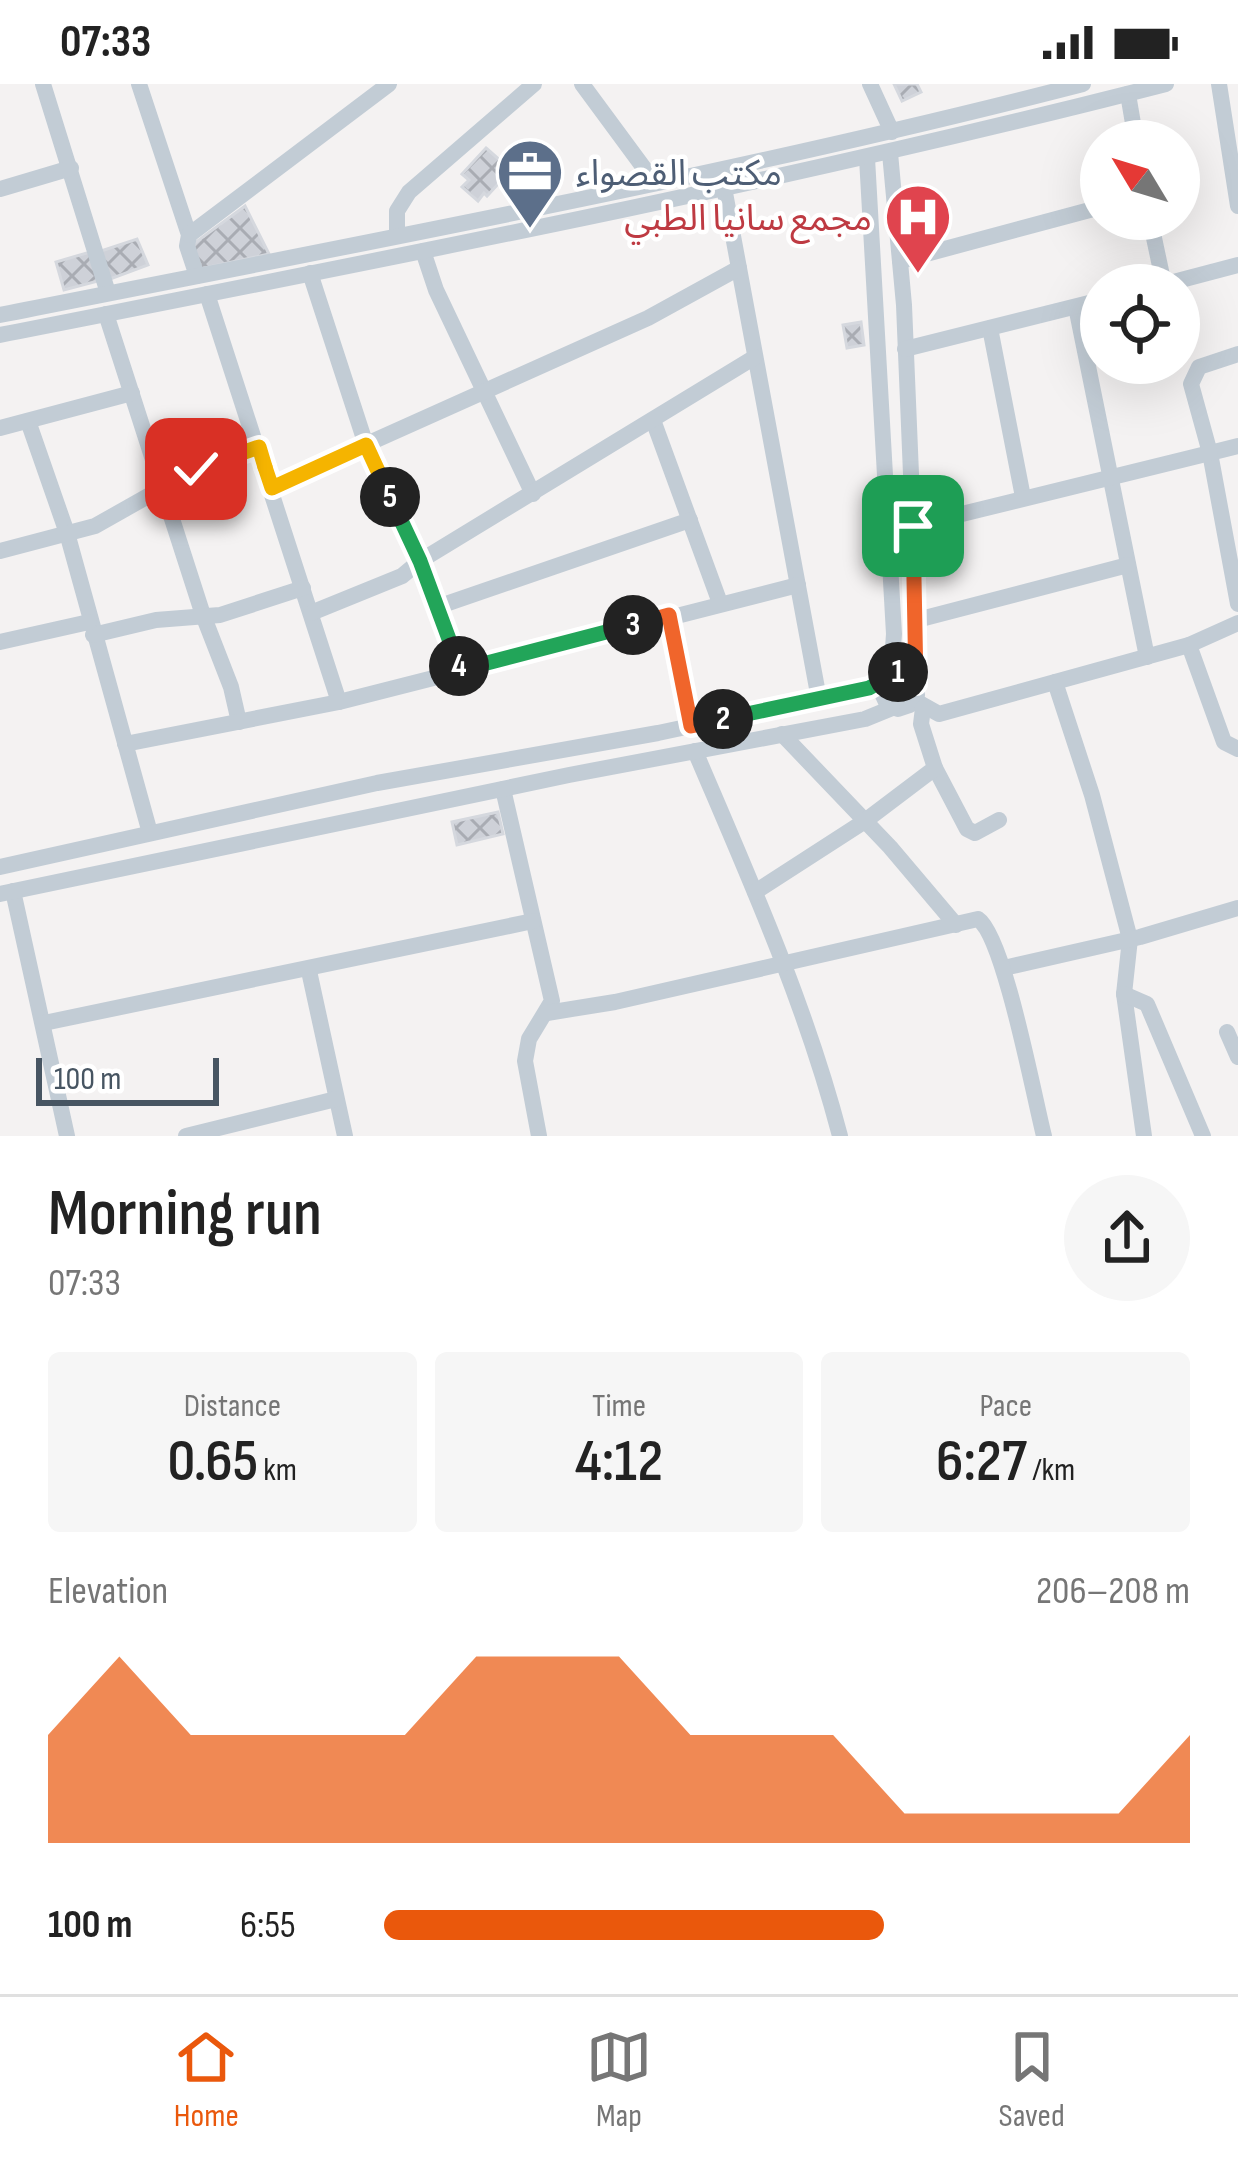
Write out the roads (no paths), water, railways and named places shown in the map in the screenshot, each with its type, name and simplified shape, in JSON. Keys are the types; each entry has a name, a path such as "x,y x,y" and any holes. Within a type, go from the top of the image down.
{"street":[{"path":"43,84 108,293"},
{"path":"140,84 197,275"},
{"path":"189,236 389,84"},
{"path":"397,236 397,211 409,191 534,84"},
{"path":"582,84 655,183"},
{"path":"870,84 892,132"},
{"path":"0,335 724,189 1166,84"},
{"path":"1219,84 1238,206"},
{"path":"0,315 721,169 892,132 1047,88 1073,85"},
{"path":"1128,94 1132,120"},
{"path":"890,153 905,349 922,724 935,768 967,830 976,833 999,820"},
{"path":"867,158 894,634 881,694 892,708"},
{"path":"0,189 71,168"},
{"path":"721,169 819,699"},
{"path":"900,261 1080,213"},
{"path":"436,228 431,250 436,290 533,494"},
{"path":"1200,275 1238,265"},
{"path":"272,488 648,317 739,268"},
{"path":"310,274 366,445 420,561 460,670"},
{"path":"207,294 339,702"},
{"path":"905,349 1080,306"},
{"path":"1076,307 1147,657"},
{"path":"106,314 239,722"},
{"path":"990,328 1023,497"},
{"path":"1238,355 1199,367 1191,384 1210,453 1238,604"},
{"path":"311,613 402,576 755,357"},
{"path":"0,428 132,392"},
{"path":"653,420 720,603"},
{"path":"28,422 68,533 150,833"},
{"path":"913,526 1238,446"},
{"path":"0,551 95,526 196,469 259,447"},
{"path":"437,607 690,520"},
{"path":"917,620 1128,565"},
{"path":"125,744 339,702 797,585"},
{"path":"0,642 220,615 303,588"},
{"path":"669,615 691,726"},
{"path":"0,867 377,784 819,699 869,688 888,676 909,675 918,698 939,715 1190,644 1238,623"},
{"path":"1190,644 1224,742 1238,749"},
{"path":"1054,682 1092,794 1130,939 1124,994 1144,1136"},
{"path":"67,1136 44,1023 6,892 865,718 904,708 918,698"},
{"path":"782,734 956,925"},
{"path":"695,751 784,962 821,1063 840,1136"},
{"path":"754,892 935,768"},
{"path":"503,788 553,1001 529,1039 525,1060 539,1136"},
{"path":"1004,968 1238,908"},
{"path":"547,1012 615,1002 978,919 986,924 1004,968 1044,1136"},
{"path":"44,1023 533,921"},
{"path":"309,971 345,1136"},
{"path":"1124,994 1147,1004 1203,1136"},
{"path":"1227,1032 1238,1057"},
{"path":"186,1136 336,1099"}],"place":[{"name":"مكتب القصواء","path":"530,231"},
{"name":"مجمع سانيا الطبي","path":"918,276"}]}
